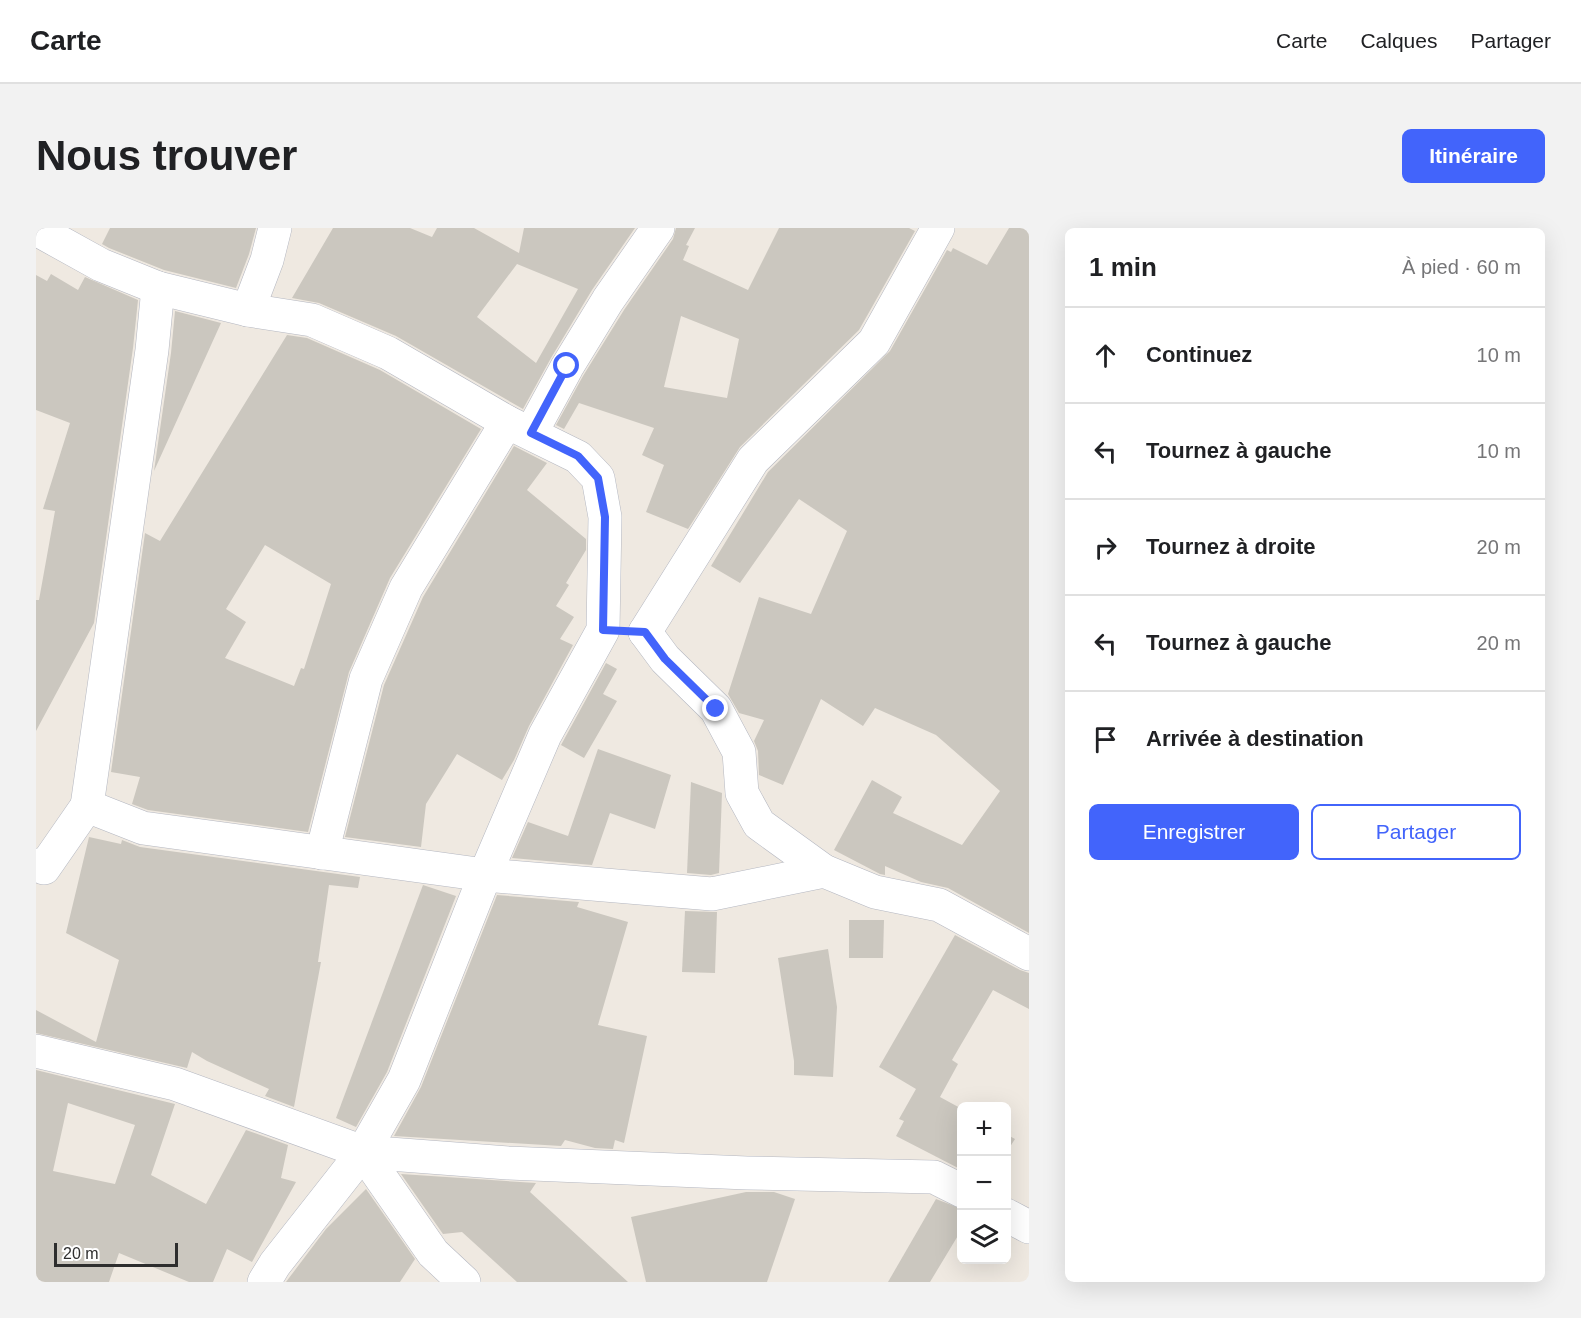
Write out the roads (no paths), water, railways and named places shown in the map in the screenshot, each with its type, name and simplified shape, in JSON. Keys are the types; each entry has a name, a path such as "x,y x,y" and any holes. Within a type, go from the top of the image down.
{"street":[{"path":"248,310 267,261 275,228"},
{"path":"322,853 366,680 406,588 519,428 567,366 608,300 658,228"},
{"path":"645,632 753,460 874,342 938,228"},
{"path":"36,230 101,265 158,288 248,310 312,320 388,353 519,428 578,456 598,478 605,517 603,630 545,735 485,875 404,1080 363,1152 275,1263 264,1282"},
{"path":"36,865 44,868 87,806 152,350 158,288"},
{"path":"603,630 645,632"},
{"path":"645,632 665,659 716,709 739,752 742,793 759,824 824,871 875,892 939,905 1029,954"},
{"path":"87,806 143,828 485,875 712,894 824,871"},
{"path":"36,1051 175,1084 363,1152 508,1163 747,1173 934,1177 957,1188"},
{"path":"363,1152 433,1253 464,1282"},
{"path":"1011,1218 1029,1227"}]}
